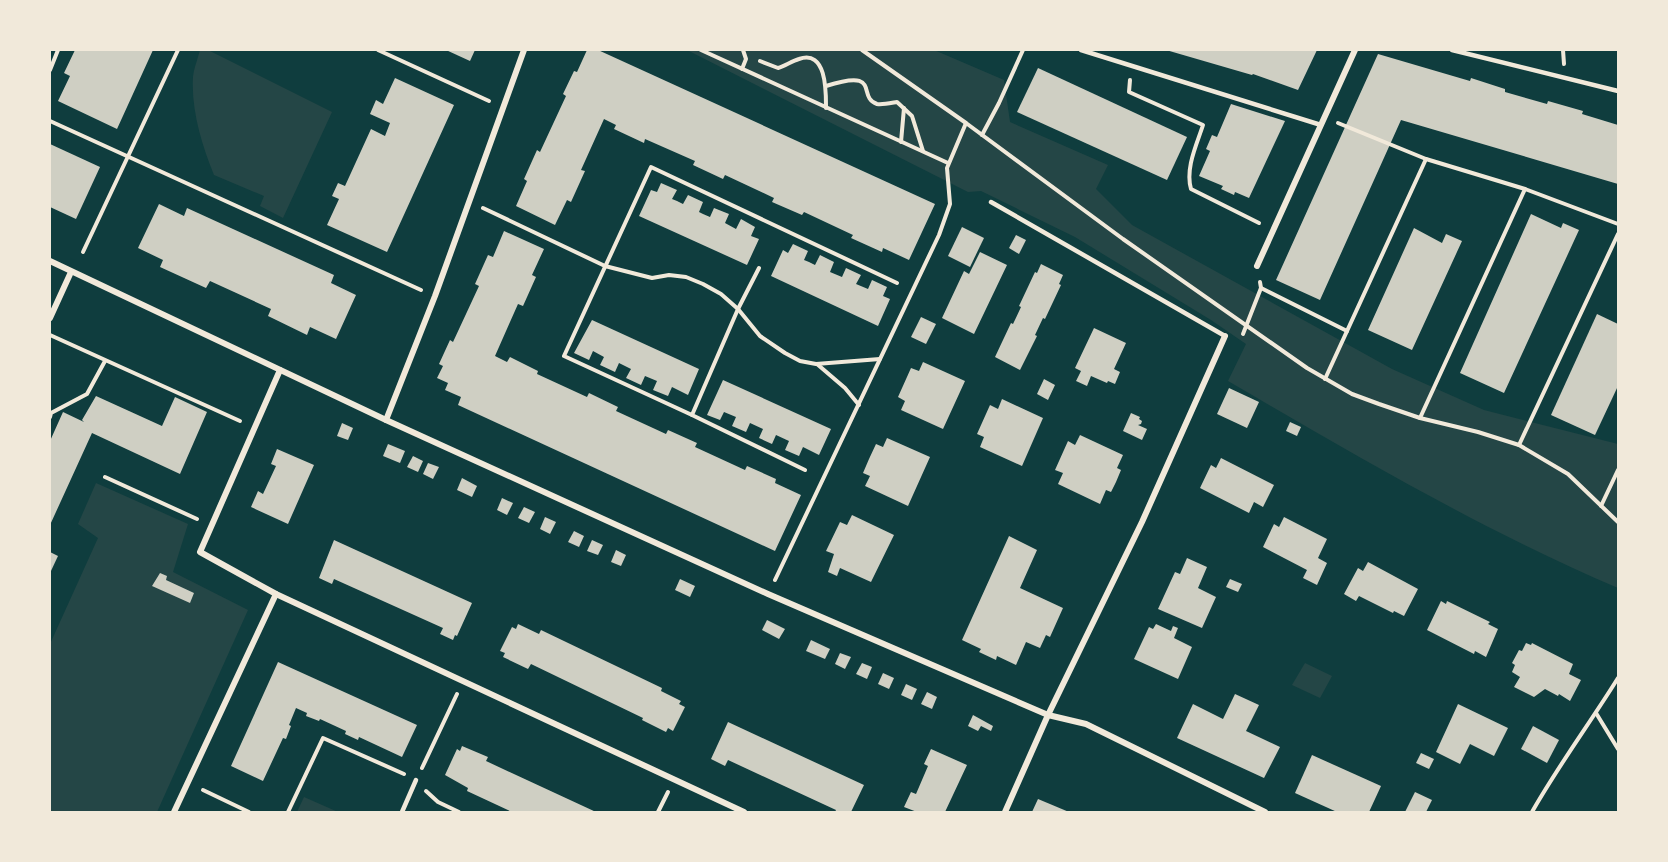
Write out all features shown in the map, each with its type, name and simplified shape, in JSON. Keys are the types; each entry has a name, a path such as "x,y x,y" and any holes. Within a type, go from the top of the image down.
{"street":[{"path":"386,420 435,296 524,50"},
{"path":"1257,266 1355,50"},
{"path":"50,261 386,420 768,594 1048,715 1086,724 1265,813"},
{"path":"50,318 71,272"},
{"path":"1005,813 1048,715 1142,522 1226,336"},
{"path":"280,370 200,552 276,594 744,813"},
{"path":"174,813 276,594"}],"lane":[{"path":"1082,50 1321,125"},
{"path":"1452,50 1618,91"},
{"path":"991,202 1226,336"},
{"path":"402,813 416,780"}],"path":[{"path":"50,70 58,50"},
{"path":"84,252 178,50"},
{"path":"378,50 485,99"},
{"path":"701,50 948,163"},
{"path":"742,69 746,59 743,50"},
{"path":"861,50 966,123 1123,239 1325,379 1352,393 1420,418 1519,445 1568,474 1618,522"},
{"path":"982,135 1023,50"},
{"path":"760,62 778,68 799,59 813,60 819,64 826,86 826,108"},
{"path":"1132,65 1129,92 1203,124 1191,163 1189,180 1191,189 1273,230"},
{"path":"826,86 846,80 861,80 865,83 873,101 878,104 897,102 912,116 923,152"},
{"path":"901,142 904,108"},
{"path":"1324,118 1426,159 1525,189 1618,224"},
{"path":"50,121 384,275 435,296"},
{"path":"768,594 947,216 950,204 948,163 966,123"},
{"path":"1325,379 1426,159"},
{"path":"805,470 564,356 651,167 897,283"},
{"path":"1420,418 1525,189"},
{"path":"469,202 605,266 652,278 669,275 686,277 703,284 721,294 738,309 760,336 774,347 800,361 816,364 881,358"},
{"path":"1519,445 1618,234"},
{"path":"1240,343 1245,323 1261,288 1257,266"},
{"path":"692,415 738,309 759,268"},
{"path":"1261,288 1347,331"},
{"path":"50,335 241,421"},
{"path":"50,417 51,413 87,394 105,360"},
{"path":"816,364 845,388 859,405"},
{"path":"1601,506 1618,470"},
{"path":"105,477 197,519"},
{"path":"1532,813 1573,744 1618,678"},
{"path":"416,780 463,682"},
{"path":"1596,713 1618,749"},
{"path":"288,813 323,738 416,780 438,802 459,813"},
{"path":"202,789 249,813"}],"shaded area":[{"path":"200,50 208,50 332,112 283,218 260,206 264,196 214,175 202,140 194,102 193,77"},
{"path":"687,50 934,50 1004,80 1010,122 1108,165 1096,189 1132,225 1392,369 1484,410 1618,444 1618,588 1468,517 1228,381 1246,344 1075,237 981,191 968,192"},
{"path":"96,483 188,524 173,572 248,610 157,812 50,812 50,644 98,538 78,524"},
{"path":"1305,663 1332,676 1320,698 1292,685"},
{"path":"304,797 338,812 297,812"}],"building":[{"path":"75,50 153,50 117,129 58,101 70,76 64,73"},
{"path":"446,50 475,50 470,61"},
{"path":"587,50 598,50 935,204 909,260 883,248 882,252 851,238 853,235 804,212 802,215 772,202 774,198 725,175 723,179 693,165 695,161 645,139 644,143 614,129 616,125 604,119 581,170 585,171 571,202 567,200 555,225 516,206 527,181 524,179 537,150 540,152 566,96 563,94"},
{"path":"1166,50 1317,50 1298,90 1253,74"},
{"path":"1378,54 1470,81 1471,78 1505,89 1505,92 1547,104 1548,101 1583,111 1582,114 1618,125 1618,184 1401,120 1320,300 1276,280"},
{"path":"1038,68 1187,137 1167,180 1017,112"},
{"path":"395,78 454,105 387,252 327,225 339,199 332,196 338,183 345,186 371,129 385,136 390,123 370,114 376,100 383,104"},
{"path":"1231,104 1285,121 1249,198 1235,192 1234,195 1221,189 1223,186 1199,176 1210,151 1206,149 1212,135 1217,137"},
{"path":"50,144 100,167 76,219 50,207"},
{"path":"661,183 677,190 672,199 683,204 688,195 703,202 699,212 703,214 710,217 714,208 729,214 725,223 736,229 741,219 755,227 751,236 759,239 747,265 639,216 651,190 657,192"},
{"path":"159,204 184,216 187,208 334,275 331,283 356,295 336,339 310,327 307,335 268,316 271,309 210,281 206,288 160,267 163,260 138,248"},
{"path":"1531,214 1561,228 1563,223 1579,230 1504,393 1460,373"},
{"path":"962,227 984,238 970,267 948,256"},
{"path":"1414,228 1442,243 1446,234 1462,241 1412,350 1368,330"},
{"path":"504,231 544,249 532,275 536,277 523,306 518,304 495,356 507,362 510,357 538,371 537,374 587,397 589,393 618,407 616,411 666,434 668,430 697,443 695,447 745,470 747,466 776,479 775,483 801,495 775,551 458,405 461,397 445,390 448,383 437,378 443,366 439,364 450,340 453,342 479,286 475,284 488,255 493,257"},
{"path":"1016,235 1026,240 1019,254 1009,248"},
{"path":"793,244 808,251 804,260 815,265 820,255 834,262 830,272 842,277 846,268 861,275 856,284 868,289 872,280 887,287 883,296 890,299 878,326 771,276 783,250 788,253"},
{"path":"980,252 1007,265 974,334 942,318 964,271 969,274"},
{"path":"1041,264 1063,275 1059,284 1061,285 1045,319 1043,318 1020,370 995,357 1021,307 1019,306 1035,272 1037,273"},
{"path":"1597,314 1618,324 1618,386 1595,435 1551,415"},
{"path":"921,317 936,324 926,344 911,337"},
{"path":"592,320 699,369 688,395 672,387 668,396 653,390 657,381 645,376 641,385 626,378 631,369 619,363 615,372 600,365 604,357 593,351 589,360 574,353"},
{"path":"1094,328 1126,343 1114,369 1120,372 1115,384 1091,376 1087,386 1076,381 1081,371 1075,368"},
{"path":"923,362 965,381 943,429 901,410 905,401 898,397 911,368 919,371"},
{"path":"1044,379 1055,385 1048,400 1037,394"},
{"path":"723,380 831,429 819,455 803,447 799,456 785,450 789,441 776,435 772,444 759,438 763,429 750,423 746,432 732,426 736,417 724,412 720,420 707,415"},
{"path":"1229,388 1259,402 1247,428 1217,414"},
{"path":"96,396 162,426 175,397 207,412 180,474 92,433 50,525 50,441 63,412 84,422 82,420"},
{"path":"1002,399 1043,418 1022,466 980,447 984,437 977,434 990,405 998,409"},
{"path":"1131,413 1140,417 1142,421 1138,425 1147,429 1142,440 1123,431"},
{"path":"1290,422 1301,427 1297,436 1286,431"},
{"path":"342,423 353,428 348,440 337,436"},
{"path":"1080,435 1123,455 1117,468 1121,470 1116,482 1111,492 1106,490 1100,504 1058,484 1063,473 1055,470 1068,441 1075,445"},
{"path":"887,438 930,457 908,506 865,486 870,476 863,473 869,459 876,444 883,447"},
{"path":"388,444 405,451 400,463 383,456"},
{"path":"277,449 314,465 288,524 251,507 258,491 263,494 276,466 271,464"},
{"path":"413,456 423,461 418,472 407,467"},
{"path":"1221,458 1274,485 1263,507 1254,502 1249,513 1200,488 1211,465 1216,468"},
{"path":"428,463 439,467 433,479 423,474"},
{"path":"462,478 477,486 472,497 457,490"},
{"path":"502,498 513,503 507,515 497,510"},
{"path":"524,507 535,512 529,523 518,518"},
{"path":"852,515 894,535 871,582 840,568 837,576 828,572 834,554 826,551 840,522 847,525"},
{"path":"545,517 556,522 550,534 540,529"},
{"path":"1284,517 1327,539 1318,558 1327,563 1317,585 1303,578 1307,570 1263,547 1274,524 1279,527"},
{"path":"574,531 584,536 579,547 568,542"},
{"path":"1009,536 1037,550 1020,588 1063,608 1050,637 1046,635 1040,648 1026,642 1016,665 997,656 996,660 979,652 981,649 962,640"},
{"path":"334,540 472,603 457,636 455,635 453,640 440,634 443,628 334,579 332,584 319,578"},
{"path":"592,540 603,545 598,555 587,551"},
{"path":"616,550 626,555 621,566 611,562"},
{"path":"50,552 58,556 50,573"},
{"path":"1187,558 1207,567 1198,588 1216,597 1202,628 1158,609 1175,572 1180,574"},
{"path":"1368,562 1418,589 1404,616 1359,596 1356,601 1344,594 1358,568 1363,571"},
{"path":"160,573 167,576 166,580 194,593 190,603 152,586"},
{"path":"680,579 695,586 690,597 675,590"},
{"path":"1230,579 1242,584 1238,592 1226,587"},
{"path":"1441,601 1446,604 1447,601 1490,622 1488,624 1498,629 1486,657 1475,651 1474,654 1427,630"},
{"path":"767,620 785,629 779,639 762,630"},
{"path":"518,624 539,634 541,630 662,688 661,691 681,701 679,704 685,707 673,731 668,728 666,732 642,720 643,718 531,664 528,669 503,657 505,653 500,651 512,627 516,629"},
{"path":"1156,624 1171,631 1173,626 1178,628 1174,638 1192,647 1178,679 1134,659 1149,627 1153,629"},
{"path":"811,640 830,649 825,659 806,651"},
{"path":"1526,643 1531,645 1532,643 1573,664 1569,674 1581,680 1570,701 1545,689 1534,697 1514,687 1520,677 1512,672 1515,665 1512,663"},
{"path":"840,653 851,657 845,669 835,664"},
{"path":"278,662 417,725 402,757 359,737 358,740 345,734 346,731 320,719 319,721 306,716 307,713 296,708 286,739 283,738 263,781 231,766"},
{"path":"862,663 872,667 867,679 856,674"},
{"path":"883,673 894,678 889,689 878,684"},
{"path":"906,684 917,689 912,700 901,695"},
{"path":"927,692 937,697 932,709 921,704"},
{"path":"1235,694 1259,705 1246,731 1280,747 1264,778 1177,738 1193,704 1223,719"},
{"path":"1458,704 1508,728 1494,756 1470,744 1460,764 1436,752"},
{"path":"973,715 993,726 991,731 981,726 978,731 968,726"},
{"path":"728,722 864,785 851,812 835,812 836,810 728,760 725,766 711,759"},
{"path":"1533,726 1559,740 1547,763 1521,749"},
{"path":"462,746 488,757 486,761 596,812 512,812 467,791 468,788 445,775 457,749 460,751"},
{"path":"931,749 967,765 945,812 917,812 904,807 911,792 916,794 928,766 924,764"},
{"path":"1421,753 1434,759 1429,769 1416,763"},
{"path":"1312,755 1381,786 1369,812 1337,812 1295,793"},
{"path":"1415,792 1432,800 1426,812 1405,812"},
{"path":"1038,799 1069,812 1032,812"}]}
